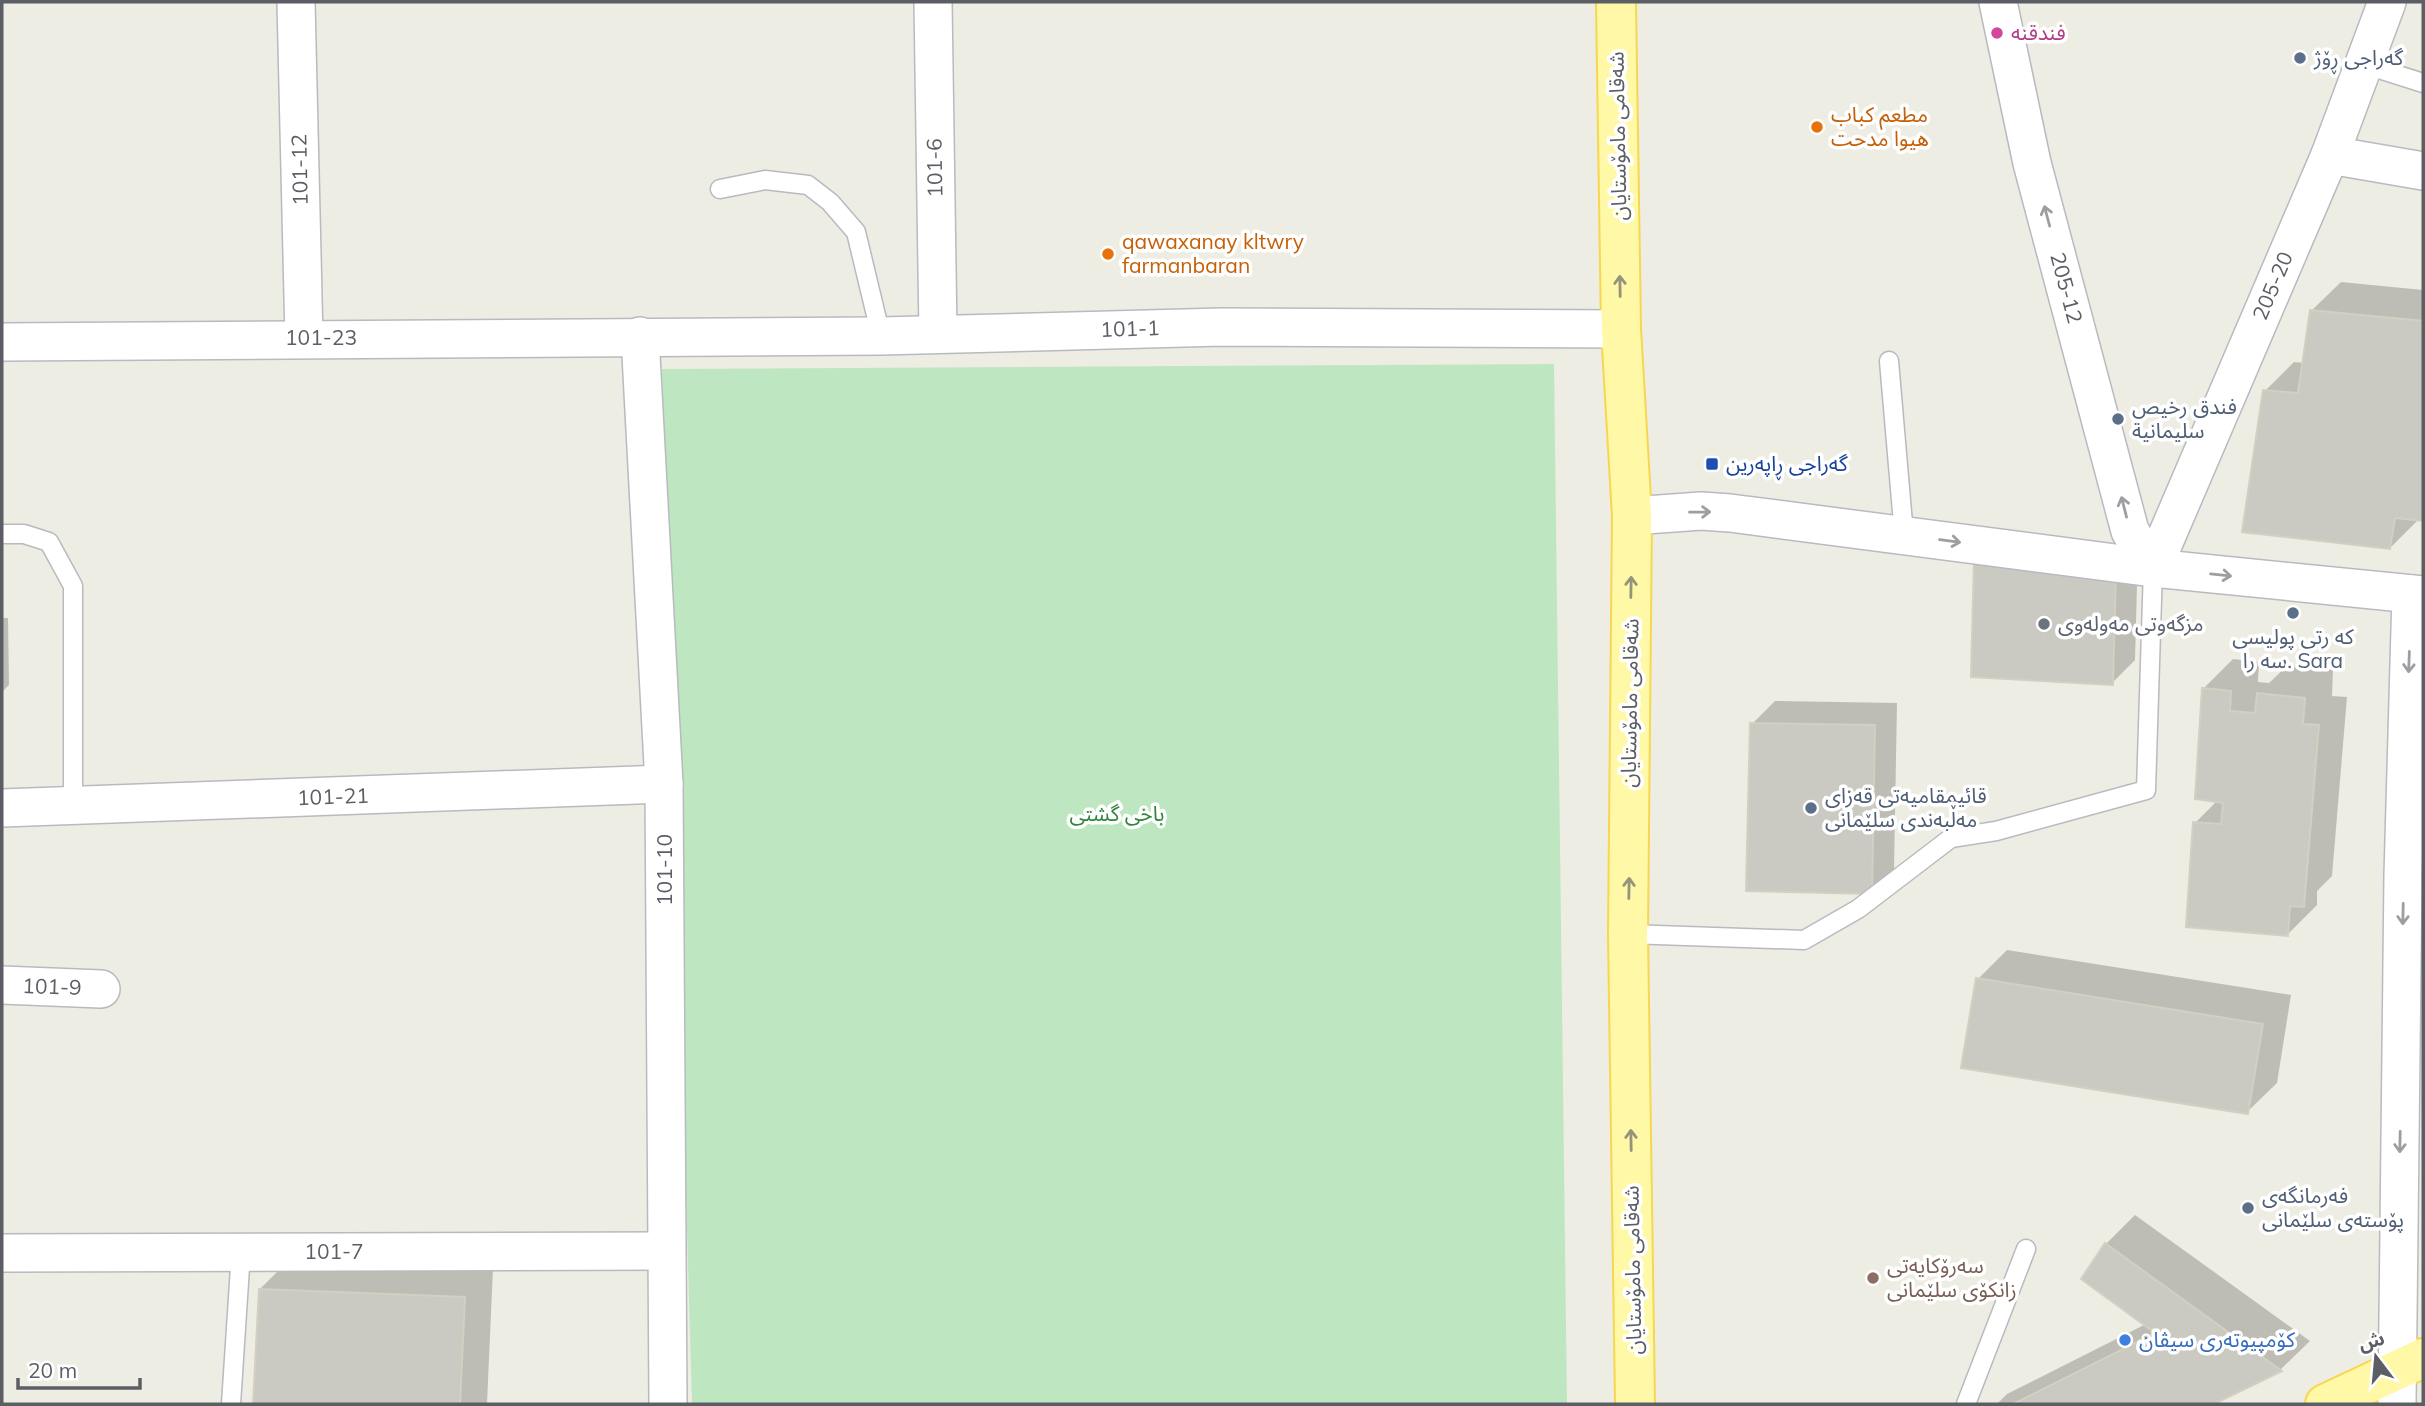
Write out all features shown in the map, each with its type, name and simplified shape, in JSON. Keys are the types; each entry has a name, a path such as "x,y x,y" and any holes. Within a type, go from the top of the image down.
{"main road":[{"name":"شەقامی مامۆستایان","path":"1616,2 1621,329 1632,516 1628,934 1634,1404"},
{"path":"2325,1404 2405,1378"}],"street":[{"name":"101-12","path":"296,2 304,339"},
{"name":"101-6","path":"933,2 938,334"},
{"name":"205-12","path":"1998,2 2032,163 2130,531 2153,568"},
{"name":"205-20","path":"2153,568 2329,155 2387,2"},
{"path":"2329,155 2423,171"},
{"name":"101-1","path":"640,336 881,336 1222,327 1621,329"},
{"name":"101-23","path":"2,342 640,336"},
{"name":"101-10","path":"640,336 664,784 668,1404"},
{"path":"1632,516 1720,512 2153,568 2417,595 2405,1378"},
{"name":"101-21","path":"2,808 664,784"},
{"name":"101-9","path":"2,985 101,989"},
{"name":"101-7","path":"2,1253 666,1251"}],"lane":[{"path":"2363,64 2423,83"},
{"path":"720,189 765,180 808,185 830,202 856,232 881,336"},
{"path":"1889,361 1904,535"},
{"path":"2,534 24,534 49,542 73,586 73,807"},
{"path":"1628,934 1804,940 1858,909 1951,838 1996,831 2146,790 2153,568"},
{"path":"1966,1404 2026,1249"},
{"path":"231,1404 241,1252"}],"green space":[{"name":"باخی گشتی","path":"1554,364 1567,1404 692,1404 662,369"}],"building":[{"path":"2310,310 2423,321 2423,521 2395,518 2390,549 2242,532 2263,390 2298,393"},
{"name":"مزگەوتی مەولەوی","path":"1974,559 2116,570 2113,685 1971,677"},
{"path":"2202,688 2231,691 2230,711 2255,713 2257,693 2305,698 2303,724 2319,725 2304,907 2290,906 2288,936 2186,927 2193,822 2221,824 2223,803 2195,799"},
{"name":"قائیمقامیەتی قەزای مەڵبەندی سلێمانی","path":"1750,723 1875,725 1872,894 1746,891"},
{"path":"1976,978 2263,1024 2248,1114 1961,1068"},
{"path":"2105,1243 2282,1371 2214,1404 2013,1404 2155,1333 2081,1279"},
{"path":"259,1289 465,1297 460,1404 253,1404"}],"place":[{"name":"فندقنه","path":"1997,33"},
{"name":"گەراجی ڕۆژ","path":"2300,58"},
{"name":"مطعم كباب هيوا مدحت","path":"1817,127"},
{"name":"qawaxanay kltwry farmanbaran","path":"1108,254"},
{"name":"فندق رخيص سليمانية","path":"2118,419"},
{"name":"گەراجی ڕاپەرین","path":"1712,464"},
{"name":"که رتی پولیسی سه را. Sara","path":"2293,613"},
{"name":"مزگەوتی مەولەوی","path":"2044,624"},
{"name":"قائیمقامیەتی قەزای مەڵبەندی سلێمانی","path":"1811,808"},
{"name":"فەرمانگەی پۆستەی سلێمانی","path":"2248,1208"},
{"name":"سەرۆکایەتی زانکۆی سلێمانی","path":"1873,1278"},
{"name":"کۆمپیوتەری سیڤان","path":"2125,1340"}]}
